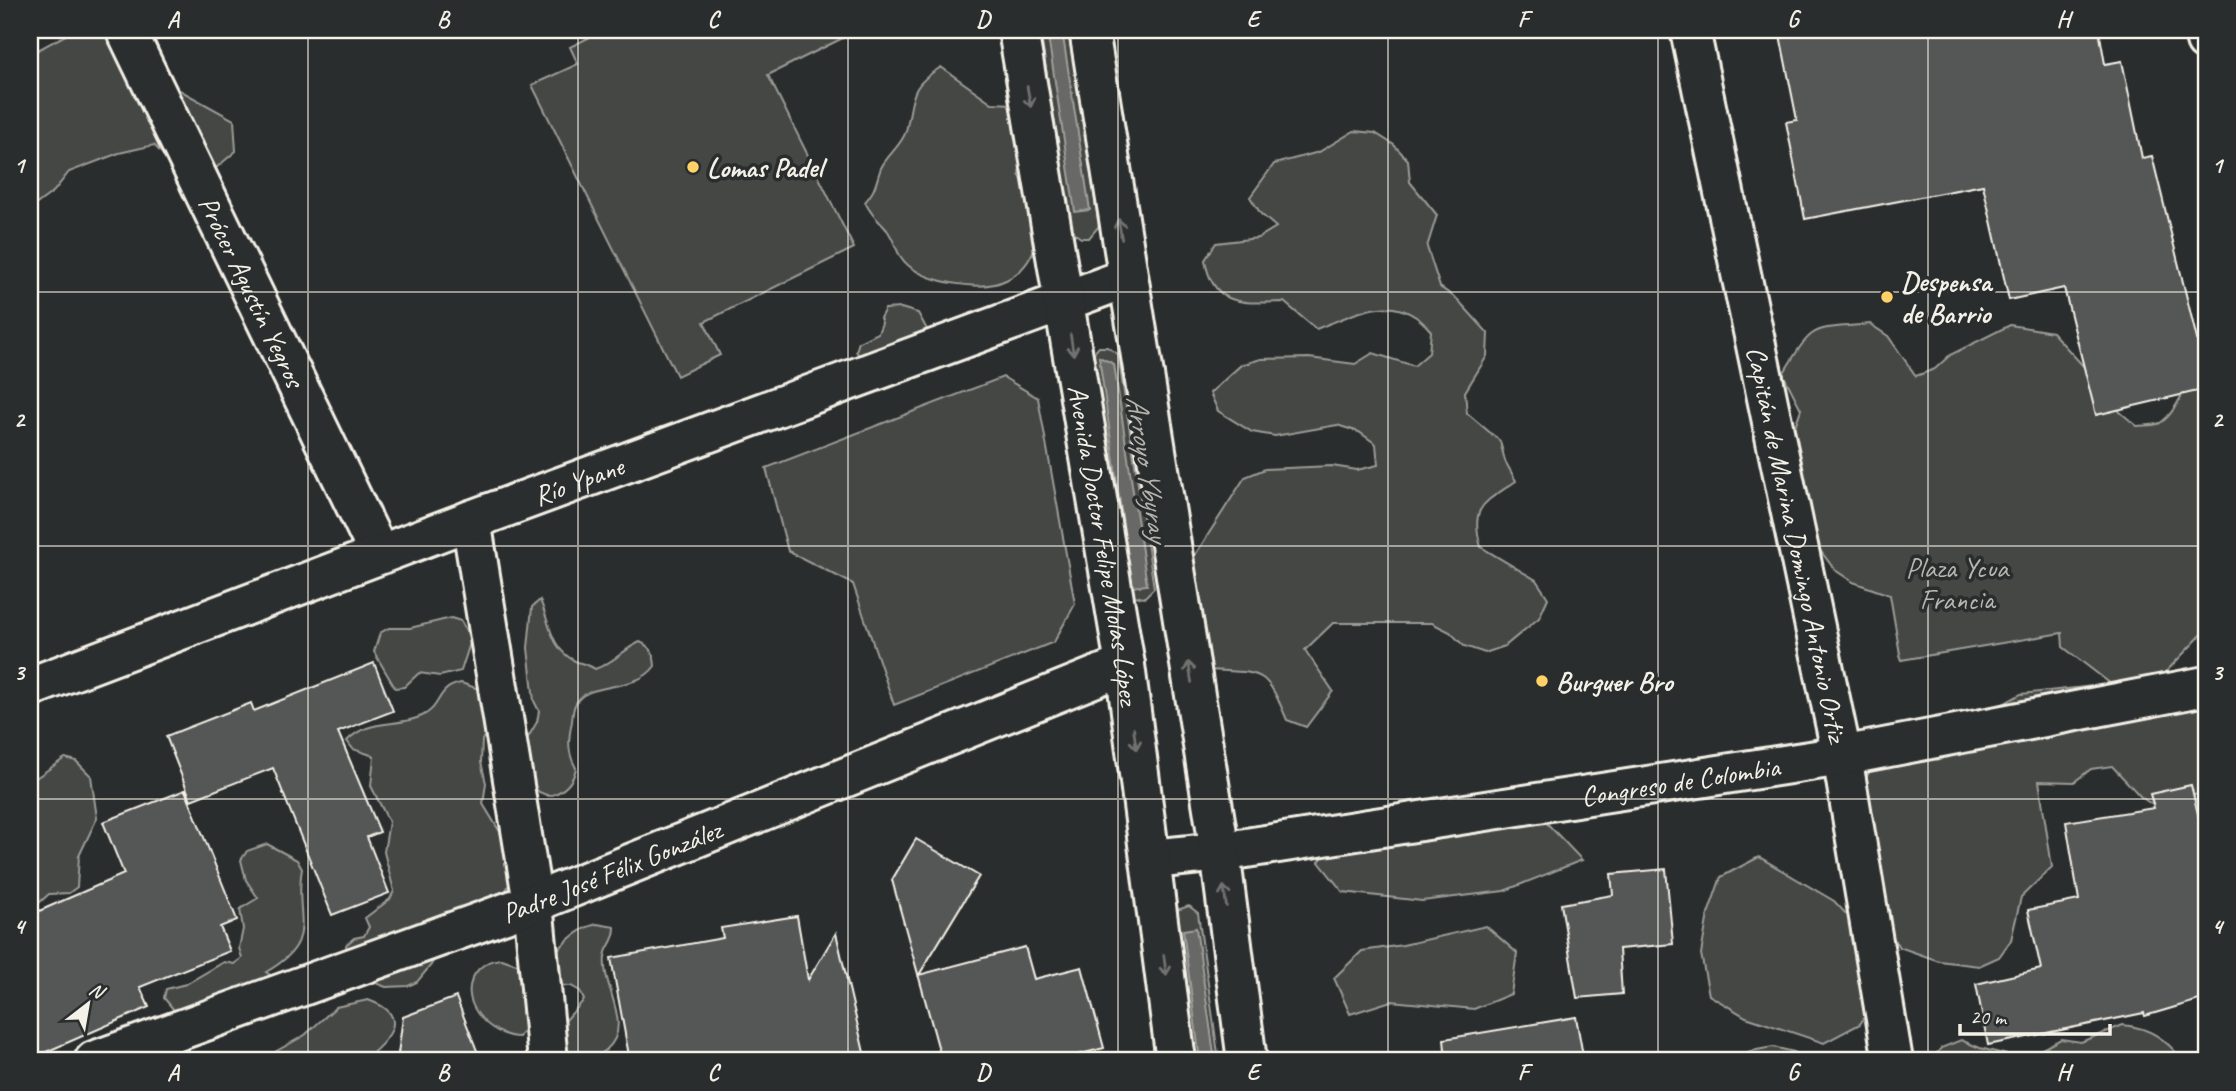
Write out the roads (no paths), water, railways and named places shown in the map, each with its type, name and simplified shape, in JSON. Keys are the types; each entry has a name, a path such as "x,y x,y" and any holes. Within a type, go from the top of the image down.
{"street":[{"name":"Prócer Agustín Yegros","path":"126,30 379,554"},
{"name":"Avenida Doctor Felipe Molas López","path":"1018,30 1125,665 1176,1061"},
{"path":"1089,30 1220,852 1247,1061"},
{"name":"Capitán de Marina Domingo Antonio Ortiz","path":"1690,30 1842,756 1892,1061"},
{"path":"2204,30 2206,41"},
{"name":"Río Ypane","path":"30,687 379,554 1127,278"},
{"path":"471,520 533,903 548,1061"},
{"name":"Padre José Félix González","path":"94,1061 533,903 1125,665"},
{"name":"Congreso de Colombia","path":"1152,859 1220,852 1842,756 2206,686"}],"place":[{"name":"Lomas Padel","path":"693,167"},
{"name":"Despensa de Barrio","path":"1887,297"},
{"name":"Burguer Bro","path":"1542,681"}],"water label":[{"name":"Arroyo Ybyray","path":"1148,468"}],"park label":[{"name":"Plaza Ycua Francia","path":"1957,583"}]}
